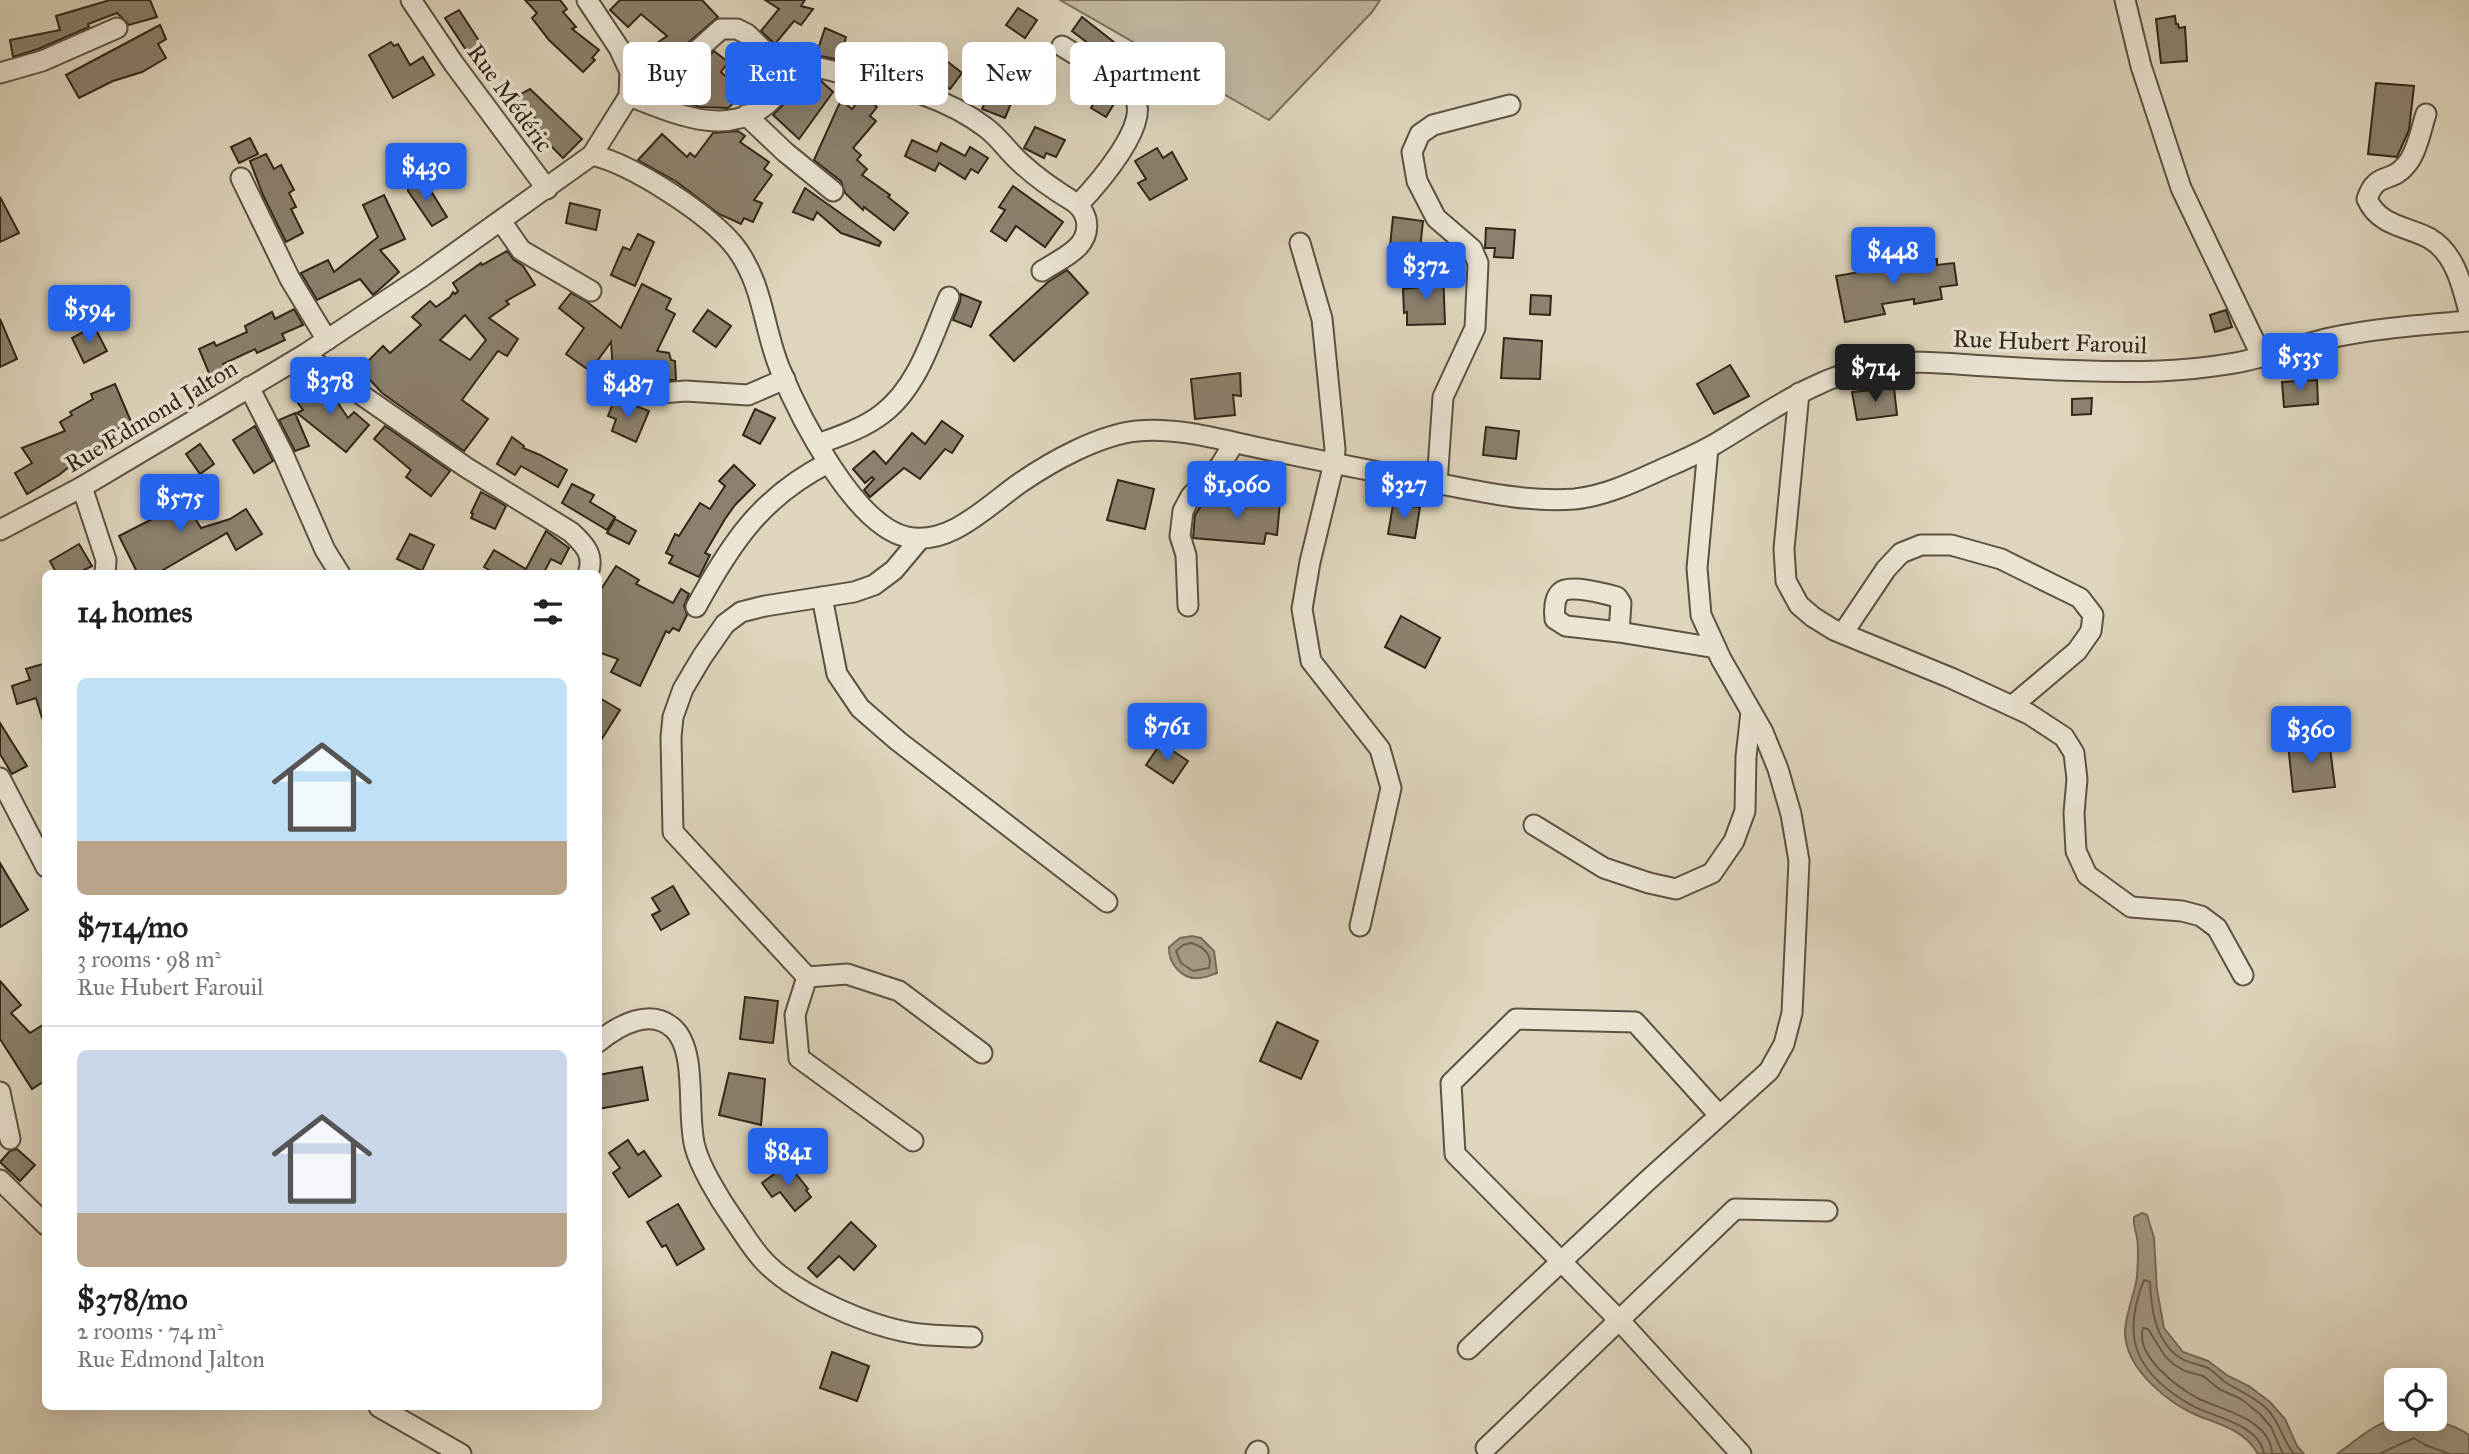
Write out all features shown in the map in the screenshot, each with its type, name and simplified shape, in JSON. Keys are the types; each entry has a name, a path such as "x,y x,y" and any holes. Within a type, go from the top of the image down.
{"street":[{"name":"Rue Médéric","path":"411,0 454,64 547,189"},
{"path":"587,0 623,57"},
{"path":"2125,0 2141,66 2181,188 2262,357"},
{"path":"0,73 42,61 117,28"},
{"path":"707,42 721,29 737,29 755,42"},
{"path":"1062,46 1124,88 1138,106 1138,117 1127,140 1097,184 1078,205"},
{"path":"821,69 923,94 957,110 986,127 1022,164 1052,189 1078,205 1084,214 1086,237 1080,247 1042,271"},
{"name":"Rue Edmond Jalton","path":"0,530 82,487 304,355 547,189 592,155 623,97"},
{"path":"663,105 681,115 708,121 735,120 766,105"},
{"path":"1437,483 1443,397 1475,328 1478,263 1472,249 1436,218 1417,181 1412,152 1420,134 1433,125 1510,105"},
{"path":"2426,114 2409,163 2397,175 2378,180 2367,199 2377,215 2392,225 2430,239 2448,255 2461,279 2469,312"},
{"path":"746,115 785,152 833,191"},
{"path":"592,155 609,159 642,177 706,218 734,245 752,275 778,365 828,463 857,502 882,527 901,536 920,539"},
{"path":"241,178 290,279 327,340"},
{"path":"500,221 521,250 591,291"},
{"path":"1300,243 1322,319 1332,400 1334,463 1310,562 1302,609 1311,661 1380,750 1391,788 1360,926"},
{"path":"818,444 856,429 882,414 904,393 919,366 949,297"},
{"name":"Rue Hubert Farouil","path":"920,539 942,535 975,517 1025,480 1098,439 1137,431 1165,431 1234,443 1504,496 1567,500 1597,496 1641,479 1708,448 1798,393 1841,375 1879,365 1923,362 2069,371 2161,371 2237,363 2335,337 2417,325 2469,321"},
{"path":"304,355 467,468 571,532 589,552 592,563 589,570"},
{"path":"603,387 649,394 686,391 748,395 785,379"},
{"path":"249,387 283,454 325,550 338,570"},
{"path":"1798,393 1784,548 1786,581 1799,606 1812,617 1843,634 1951,677 2029,714 2064,737 2074,753 2077,779 2074,813 2076,851 2088,874 2131,907 2182,911 2201,916 2217,928 2243,975"},
{"path":"1188,606 1186,555 1180,536 1183,511 1191,496 1220,466 1234,443"},
{"path":"1468,1349 1769,1071 1784,1044 1792,1013 1799,861 1791,814 1778,769 1763,732 1716,648 1701,615 1697,568 1708,448"},
{"path":"696,607 714,574 756,515 777,495 828,463"},
{"path":"82,487 106,560 105,570"},
{"path":"807,977 673,832 673,717 683,689 702,657 725,624 741,612 854,593 874,585 894,570 920,539"},
{"path":"1843,634 1886,569 1901,552 1921,545 1951,545 2001,559 2080,598 2093,615 2091,631 2077,651 2012,706"},
{"path":"822,597 838,674 860,708 898,741 1107,902"},
{"path":"1619,632 1716,648"},
{"path":"1534,825 1604,868 1649,883 1676,889 1712,873 1734,841 1745,811 1746,758 1751,712"},
{"path":"0,778 42,859"},
{"path":"807,977 847,974 899,991 982,1053"},
{"path":"807,977 795,1015 799,1058 913,1141"},
{"path":"602,1039 633,1022 649,1018 674,1028 684,1043 688,1064 695,1149 721,1202 762,1259 786,1281 826,1303 866,1320 918,1334 972,1337"},
{"path":"1719,1115 1635,1022 1516,1019 1451,1083 1455,1154 1562,1261 1741,1454"},
{"path":"0,1092 10,1139"},
{"path":"0,1180 42,1221"},
{"path":"1486,1448 1735,1209 1827,1211"},
{"path":"383,1410 428,1445 461,1454"}],"shaded area":[{"path":"1060,0 1380,0 1372,12 1269,120 1225,95 1225,42 1133,42"}],"water":[{"path":"1180,938 1201,938 1214,951 1217,973 1204,978 1193,978 1177,969 1171,959 1169,947"},
{"path":"2142,1213 2147,1215 2154,1238 2157,1290 2164,1328 2183,1352 2208,1361 2270,1402 2285,1419 2297,1446 2304,1454 2258,1454 2247,1440 2226,1426 2176,1404 2141,1373 2127,1347 2125,1333 2137,1276 2138,1247 2134,1217"},
{"path":"2384,1423 2384,1431 2447,1431 2447,1424 2450,1425 2469,1435 2469,1454 2337,1454 2371,1429"}],"building":[{"path":"110,0 150,0 157,17 129,25 117,13 38,49 13,57 10,40 60,30 56,16"},
{"path":"525,0 560,0 567,9 563,12 576,27 572,29 599,50 592,58 595,60 583,72 549,40 532,18 537,13"},
{"path":"620,0 702,0 718,17 689,42 658,42 667,36 641,14 628,27 610,10"},
{"path":"765,0 805,0 801,6 813,9 801,25 794,21 777,42 773,42 761,31 779,9"},
{"path":"1018,8 1037,20 1025,38 1006,25"},
{"path":"459,10 487,53 474,62 445,18"},
{"path":"2175,16 2179,28 2185,27 2187,61 2161,63 2156,19"},
{"path":"1082,17 1114,42 1087,42 1072,31"},
{"path":"160,25 166,39 158,44 166,58 142,72 113,81 79,98 66,75"},
{"path":"825,28 846,37 845,42 835,42 835,59 821,56 820,42"},
{"path":"391,42 394,46 398,44 410,65 423,57 434,75 393,98 369,55"},
{"path":"714,51 725,60 721,72 725,76 725,105 731,105 728,108 693,105 711,105 711,54"},
{"path":"948,62 962,73 950,89 948,87"},
{"path":"821,81 833,92 799,139 773,115 783,105 821,105"},
{"path":"2376,83 2414,86 2409,130 2397,157 2368,154"},
{"path":"530,89 582,139 563,158 532,127 538,121 514,98"},
{"path":"839,105 847,105 852,109 855,105 877,107 870,116 876,121 853,148 861,155 857,160 867,169 862,175 890,195 888,197 908,213 894,230 864,207 863,210 845,193 841,181 814,160"},
{"path":"984,105 1010,105 1005,118 982,109"},
{"path":"1093,105 1113,105 1106,117 1091,108"},
{"path":"1035,127 1065,140 1056,157 1046,153 1044,158 1024,148"},
{"path":"738,131 745,136 740,142 769,162 764,169 772,175 754,200 762,203 753,222 744,218 741,224 719,214 677,182 638,160 662,134 687,157 690,153 695,157 713,133"},
{"path":"250,138 258,154 239,163 231,147"},
{"path":"912,140 937,152 941,143 965,156 970,147 988,158 978,173 971,169 965,179 939,163 935,171 905,156"},
{"path":"1157,148 1163,158 1172,152 1187,179 1150,200 1138,183 1146,179 1135,161"},
{"path":"266,154 274,169 281,165 294,190 289,193 296,207 291,209 303,233 286,242 250,161"},
{"path":"419,179 429,195 432,193 447,217 432,226 408,191 408,184"},
{"path":"1013,186 1063,222 1045,247 1016,226 1006,241 991,231 1005,210 999,207"},
{"path":"805,188 881,242 879,246 841,233 817,212 813,220 793,212"},
{"path":"384,195 405,239 380,250 399,272 373,295 360,279 317,300 301,273 328,260 334,272 378,237 363,205"},
{"path":"0,197 19,233 0,242"},
{"path":"570,203 600,210 596,230 566,223"},
{"path":"1393,217 1423,221 1420,249 1390,246"},
{"path":"1486,228 1515,230 1513,258 1494,257 1495,248 1485,248"},
{"path":"638,234 654,242 635,286 611,275 623,247 630,250"},
{"path":"507,251 523,266 535,285 506,301 509,304 489,318 518,339 507,356 498,351 462,400 488,419 464,451 382,393 360,369 383,346 390,353 421,325 412,317 430,301 436,307 453,292 455,294 458,291 453,283 481,263 482,265","holes":["465,315 486,340 470,360 440,340"]},
{"path":"1937,259 1937,265 1954,263 1957,285 1940,287 1942,299 1914,304 1914,299 1882,304 1885,314 1845,322 1836,276"},
{"path":"1067,270 1088,293 1014,361 990,335 1048,282"},
{"path":"1443,271 1445,324 1407,325 1403,289 1429,286 1428,272"},
{"path":"642,284 671,299 666,309 675,314 657,351 669,353 671,360 675,361 676,380 637,380 613,373 611,342 590,371 566,354 584,328 559,308 571,293 621,328"},
{"path":"961,294 981,302 971,327 953,320"},
{"path":"1531,295 1551,296 1550,315 1530,314"},
{"path":"294,309 303,325 282,334 285,340 257,353 255,349 223,364 227,371 211,378 199,349 214,342 216,346 247,332 245,326 272,312 275,319"},
{"path":"708,310 731,326 716,347 693,331"},
{"path":"2226,310 2232,327 2215,332 2210,315"},
{"path":"0,319 17,359 0,367"},
{"path":"94,326 107,351 84,363 72,338"},
{"path":"1504,338 1542,341 1540,379 1501,378"},
{"path":"1730,365 1749,396 1714,414 1697,384"},
{"path":"1240,373 1241,396 1233,395 1235,415 1195,419 1191,379"},
{"path":"2317,380 2318,404 2284,407 2282,382"},
{"path":"321,381 348,418 354,412 369,425 346,452 297,413 303,410 295,399"},
{"path":"115,384 132,424 100,435 107,448 81,463 79,459 59,475 27,494 15,473 32,463 22,448 65,431 60,422 72,415 70,412 93,399 91,394"},
{"path":"1894,388 1897,415 1857,420 1852,392"},
{"path":"2092,398 2091,414 2072,415 2072,399"},
{"path":"614,401 649,411 636,442 612,431 616,419 608,416"},
{"path":"755,409 775,418 760,444 743,435"},
{"path":"295,413 309,446 295,451 279,420"},
{"path":"942,421 963,436 952,453 945,449 920,479 904,468 870,497 864,490 874,479 872,477 865,483 853,469 874,451 886,464 912,433 925,444"},
{"path":"255,426 273,461 254,473 233,440"},
{"path":"385,426 450,471 431,496 406,477 411,470 374,439"},
{"path":"1486,427 1519,431 1516,459 1483,455"},
{"path":"512,437 524,446 523,448 567,470 558,487 521,466 515,475 497,464"},
{"path":"200,444 214,464 200,474 186,454"},
{"path":"734,465 755,485 725,519 705,553 710,555 699,577 669,563 673,556 666,553 675,534 679,536 700,503 710,509 725,486 719,481"},
{"path":"178,480 191,502 187,505 201,528 230,519 246,509 262,534 236,550 227,533 163,570 136,570 119,536 170,510 159,491"},
{"path":"1118,480 1154,489 1145,529 1107,520"},
{"path":"572,484 594,495 590,502 615,517 607,530 562,503"},
{"path":"481,492 506,506 495,529 471,518"},
{"path":"1206,498 1249,504 1250,499 1280,502 1277,535 1266,533 1264,544 1193,538 1195,515"},
{"path":"1393,505 1420,507 1415,538 1388,534"},
{"path":"615,519 636,531 629,544 607,533"},
{"path":"546,531 569,548 561,564 551,559 545,570 489,570 484,567 494,550 526,569"},
{"path":"410,534 434,545 422,570 397,559"},
{"path":"79,544 92,566 84,570 55,570 50,561"},
{"path":"616,566 639,580 636,584 673,603 681,589 689,594 684,606 687,615 679,631 673,628 669,633 666,631 640,686 611,672 618,659 602,653 602,588"},
{"path":"1401,616 1440,638 1425,668 1385,647"},
{"path":"42,664 42,718 36,698 17,704 12,686 30,680 26,669"},
{"path":"602,699 620,710 602,739"},
{"path":"0,723 27,766 12,774 0,754"},
{"path":"2329,740 2335,787 2293,792 2288,744"},
{"path":"1161,743 1188,761 1173,783 1146,765"},
{"path":"0,863 28,910 0,927"},
{"path":"673,886 689,914 661,930 652,915 660,911 652,898"},
{"path":"0,981 21,1005 11,1013 30,1033 42,1026 42,1083 32,1089 0,1039"},
{"path":"745,997 778,1001 773,1043 740,1039"},
{"path":"1277,1022 1318,1041 1301,1079 1260,1061"},
{"path":"642,1067 648,1100 602,1108 602,1074"},
{"path":"729,1073 765,1079 761,1125 719,1115"},
{"path":"628,1140 638,1155 644,1151 661,1176 629,1197 613,1173 620,1168 609,1153"},
{"path":"17,1149 35,1165 20,1181 0,1162 10,1151"},
{"path":"785,1166 794,1176 796,1174 811,1197 795,1211 780,1192 772,1197 762,1183"},
{"path":"678,1204 704,1249 677,1265 666,1245 662,1247 647,1222"},
{"path":"851,1222 876,1246 854,1270 839,1256 817,1277 808,1268"},
{"path":"832,1352 869,1366 857,1401 820,1388"}]}
